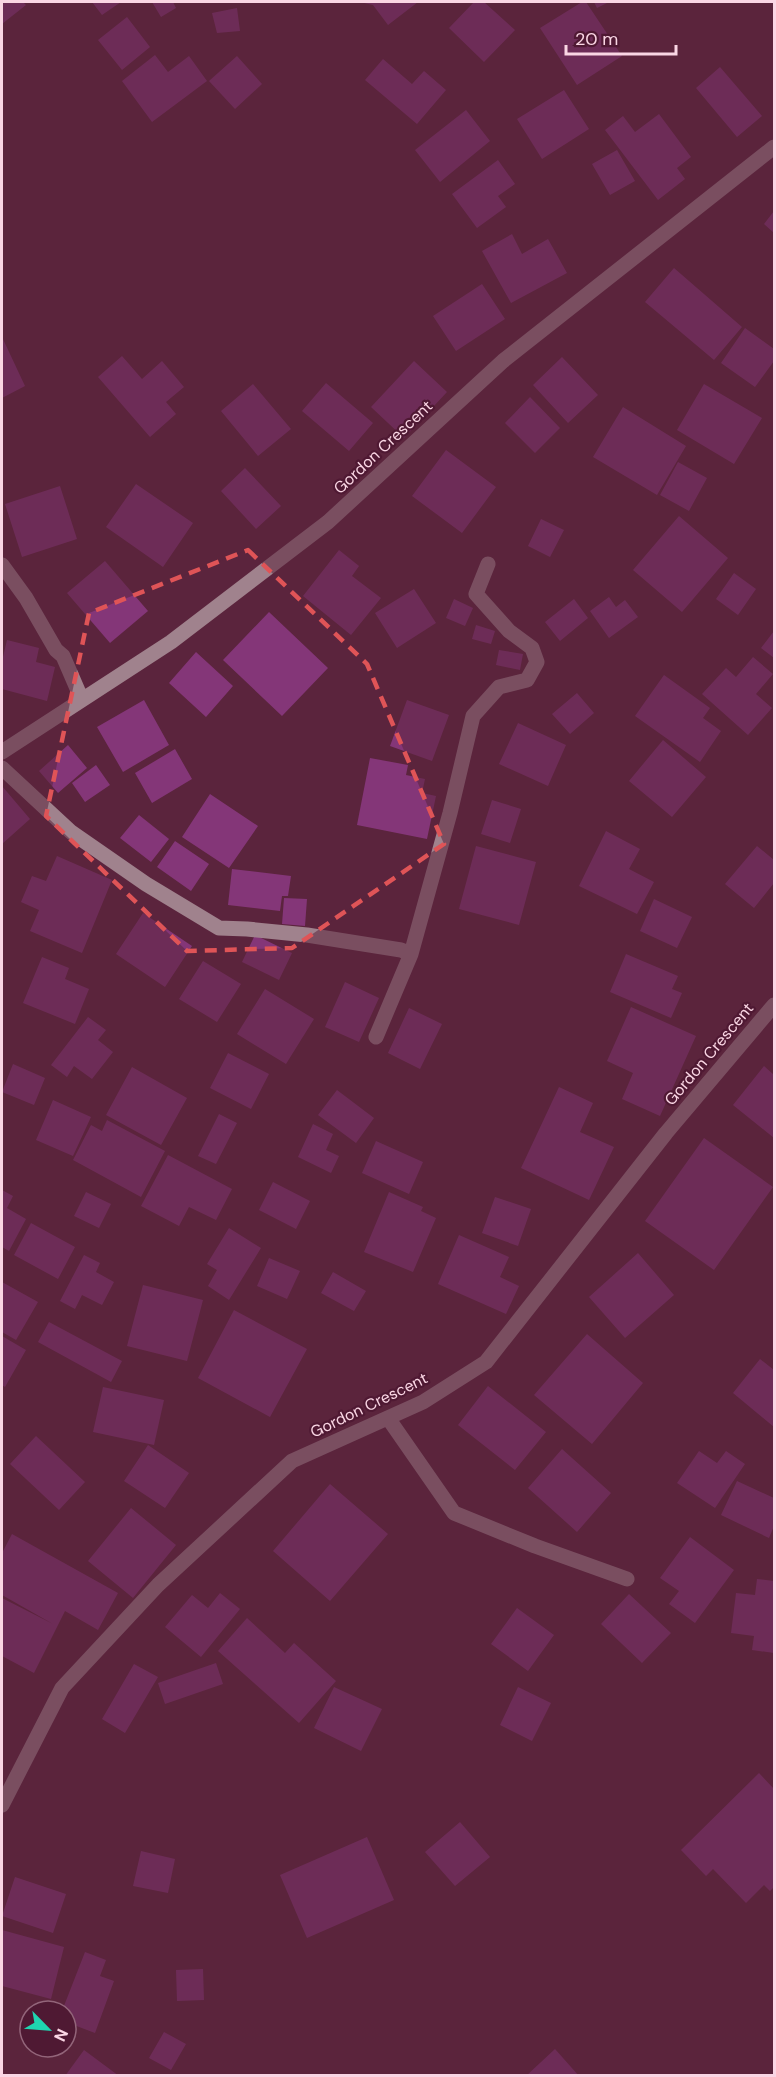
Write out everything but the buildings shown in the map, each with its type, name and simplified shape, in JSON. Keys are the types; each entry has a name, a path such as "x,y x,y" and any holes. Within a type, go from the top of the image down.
{"street":[{"name":"Gordon Crescent","path":"2,752 171,642 328,522 503,361 774,147"},
{"path":"376,1037 411,954 450,813 473,716 499,687 527,680 537,662 532,648 509,631 476,594 488,564"},
{"path":"2,565 26,598 56,650 63,656 82,700"},
{"path":"2,768 71,832 146,884 219,928 307,935 401,950 411,954"},
{"name":"Gordon Crescent","path":"2,1805 62,1688 158,1585 292,1461 423,1402 486,1362 666,1133 774,1005"},
{"path":"388,1418 454,1513 535,1546 627,1579"}],"highlighted area":[{"path":"248,550 367,664 444,844 292,948 187,951 46,816 89,613"}]}
